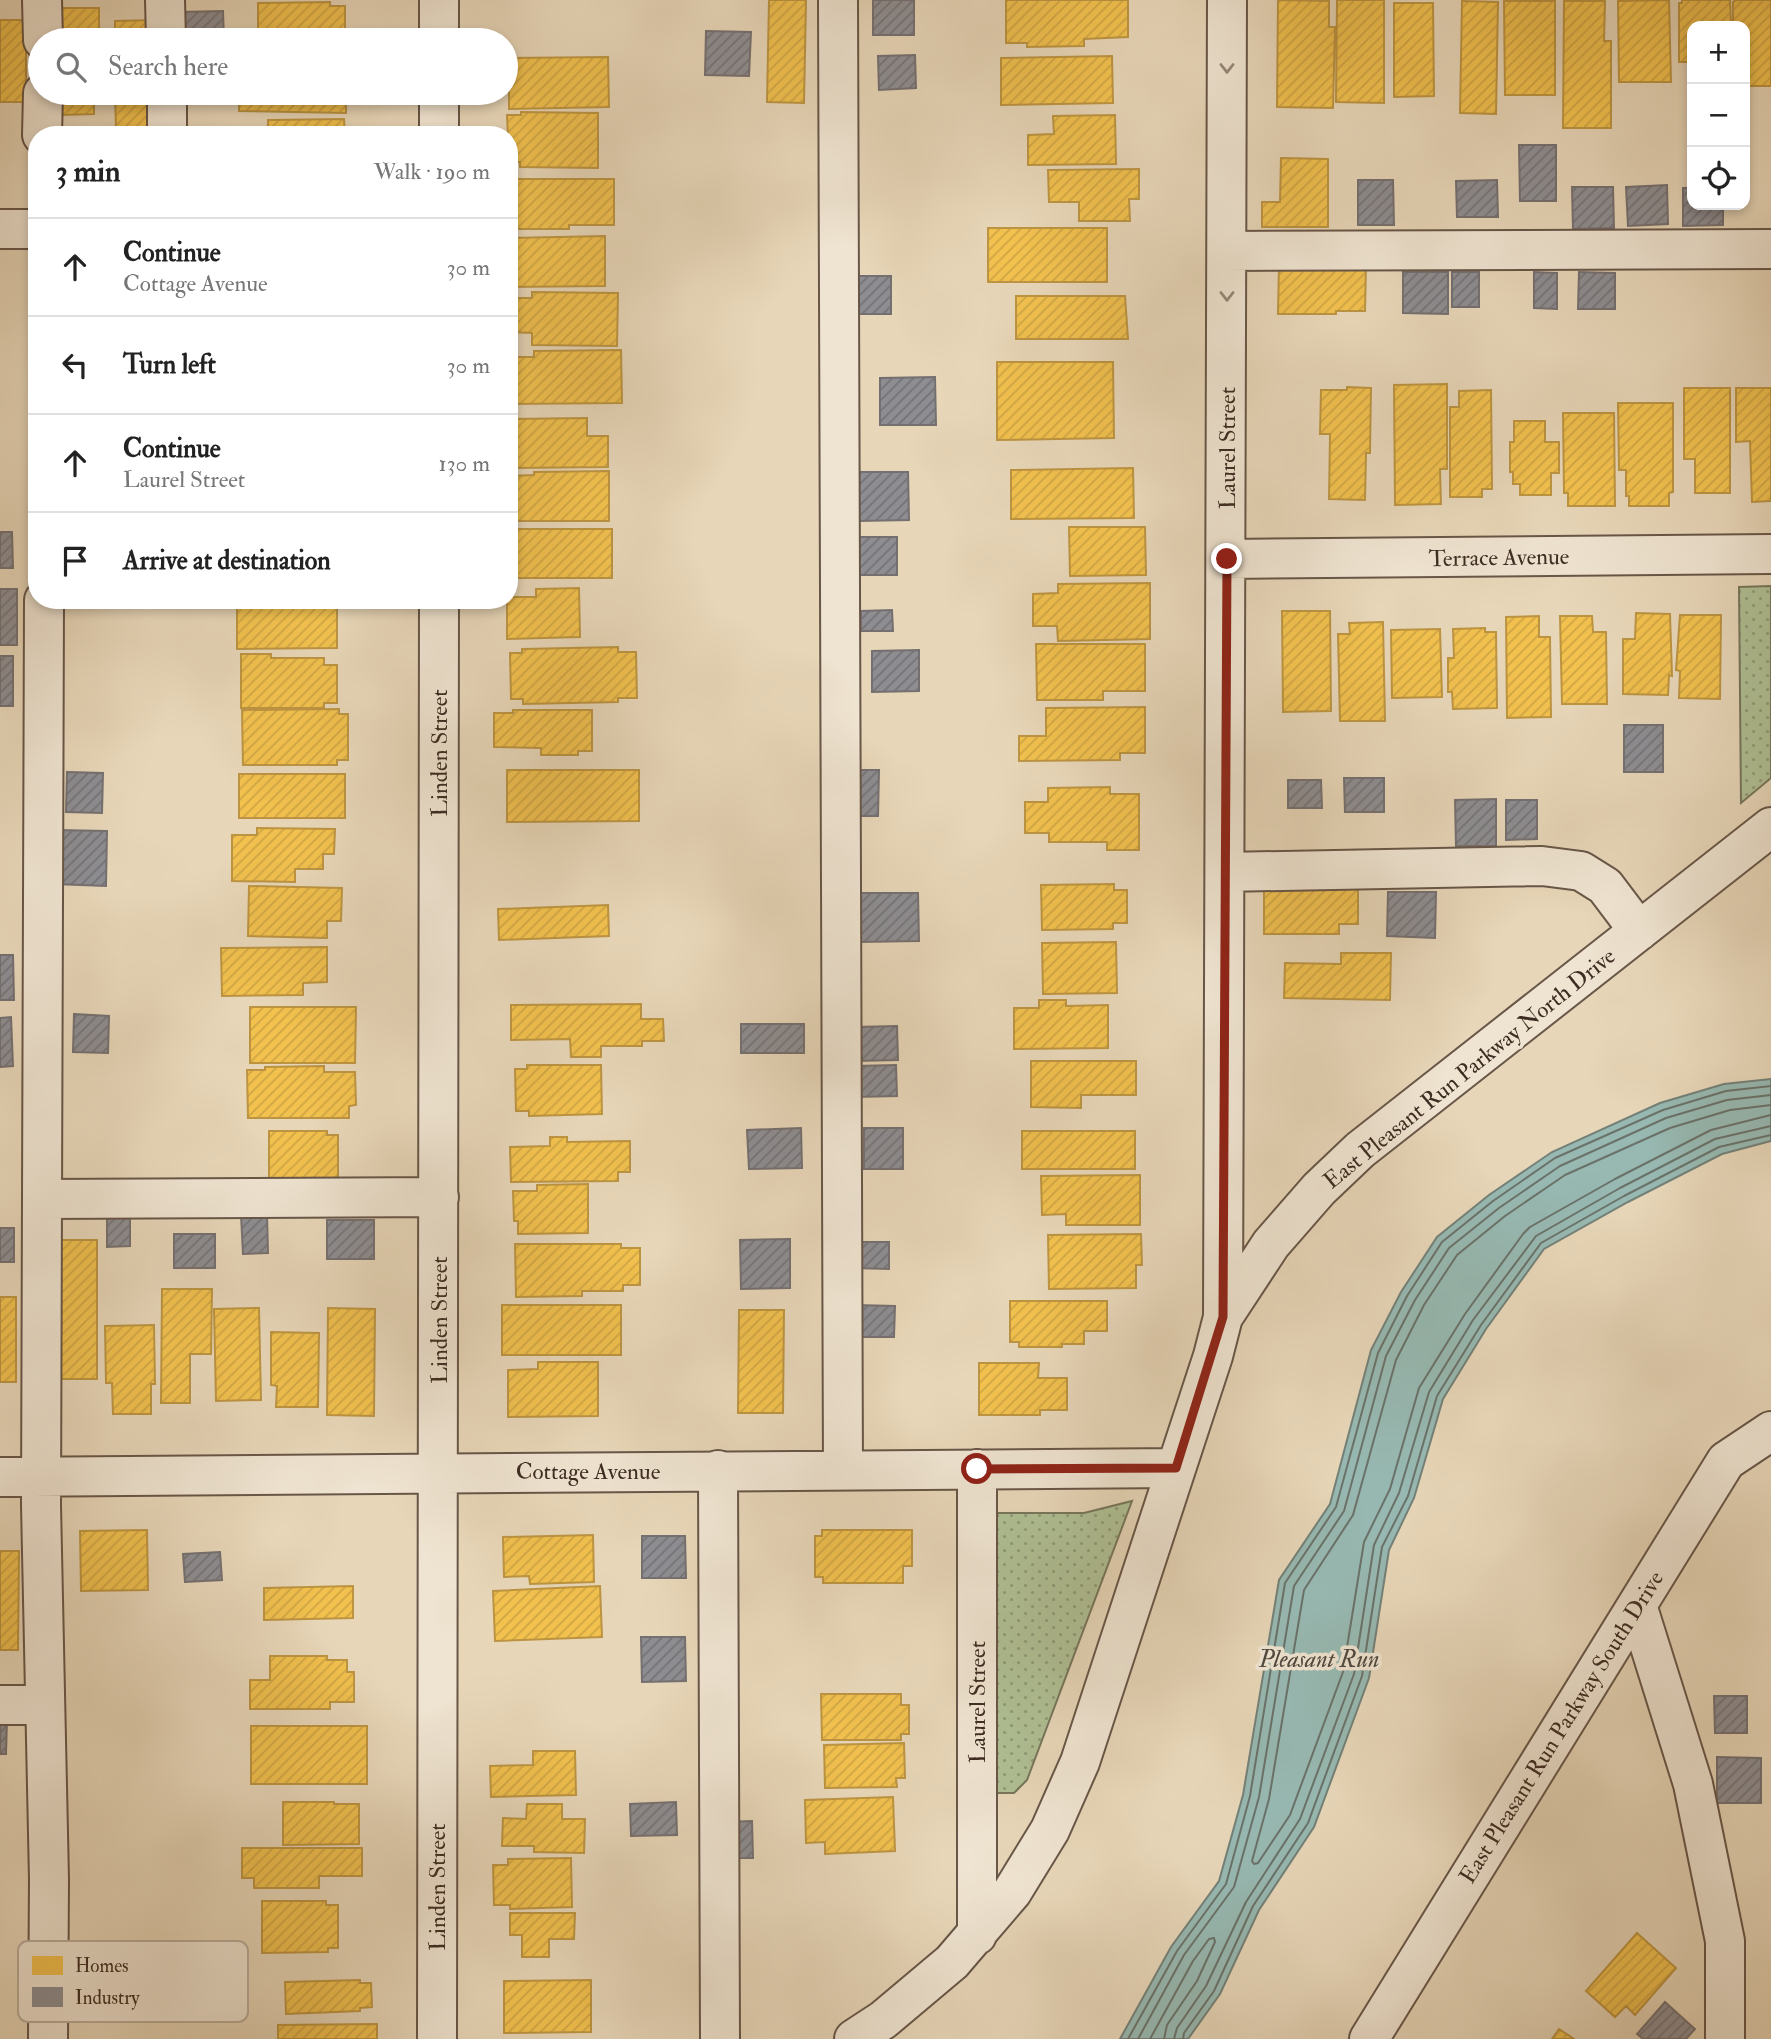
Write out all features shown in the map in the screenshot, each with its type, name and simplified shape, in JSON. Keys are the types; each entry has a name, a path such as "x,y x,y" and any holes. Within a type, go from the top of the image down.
{"street":[{"path":"43,0 43,28"},
{"path":"165,0 166,28"},
{"path":"439,0 439,28"},
{"path":"838,0 843,1470"},
{"name":"Laurel Street","path":"1223,1317 1227,0"},
{"path":"42,126 43,105"},
{"path":"167,105 167,126"},
{"path":"439,105 439,126"},
{"path":"0,229 28,229"},
{"path":"1227,251 1771,248"},
{"name":"Terrace Avenue","path":"1227,559 1771,554"},
{"path":"44,609 41,1476 48,1941"},
{"name":"Linden Street","path":"437,2039 439,609"},
{"name":"East Pleasant Run Parkway North Drive","path":"854,2039 883,2020 939,1973 977,1936 1022,1877 1050,1830 1074,1780 1223,1317 1270,1244 1319,1188 1360,1150 1771,827"},
{"path":"1225,872 1542,866 1581,871 1605,886 1639,931"},
{"path":"43,1199 439,1197"},
{"name":"East Pleasant Run Parkway South Drive","path":"1368,2039 1726,1461 1771,1431"},
{"path":"1726,1461 1771,1461"},
{"name":"Cottage Avenue","path":"0,1476 1176,1468"},
{"name":"Laurel Street","path":"977,1469 977,1936"},
{"path":"718,1470 720,2039"},
{"path":"1637,1605 1693,1784 1723,1928 1725,2039"},
{"path":"0,1705 45,1705"}],"green space":[{"path":"1771,586 1771,778 1741,803 1739,587"},
{"path":"1132,1501 1027,1780 1014,1793 997,1793 991,1785 994,1513 1084,1513"}],"water":[{"name":"Pleasant Run","path":"1771,1079 1771,1141 1722,1154 1544,1249 1486,1329 1443,1399 1414,1498 1389,1550 1369,1678 1314,1827 1259,1910 1220,1994 1188,2039 1120,2039 1171,1947 1219,1881 1243,1795 1279,1580 1330,1504 1371,1350 1401,1292 1437,1237 1489,1195 1552,1152 1660,1103 1724,1084"}],"building: Homes":[{"path":"769,0 806,0 804,103 767,102"},
{"path":"1006,0 1128,0 1128,37 1084,39 1084,46 1027,47 1027,43 1006,43"},
{"path":"1278,0 1329,1 1329,27 1335,27 1333,108 1277,107"},
{"path":"1337,0 1384,0 1384,103 1336,102"},
{"path":"1669,0 1671,82 1619,82 1618,1"},
{"path":"1682,0 1730,0 1731,21 1687,21 1687,62 1679,62 1679,3 1682,3"},
{"path":"1771,0 1771,86 1750,86 1750,21 1733,21 1733,2"},
{"path":"1462,1 1498,2 1496,114 1460,113"},
{"path":"1504,1 1555,1 1555,95 1505,95"},
{"path":"1564,1 1605,1 1604,41 1611,41 1611,128 1563,128"},
{"path":"330,2 330,6 345,6 345,28 258,28 258,3"},
{"path":"1394,3 1433,3 1434,96 1394,97"},
{"path":"58,8 99,8 99,28 58,28"},
{"path":"0,20 26,20 26,102 0,102"},
{"path":"156,20 156,28 115,28 115,21"},
{"path":"1112,56 1113,103 1001,105 1001,58"},
{"path":"608,57 609,107 509,109 509,105 518,105 518,58"},
{"path":"61,105 94,105 94,114 61,115"},
{"path":"115,105 156,105 156,126 116,126"},
{"path":"239,105 346,105 346,113 239,111"},
{"path":"521,112 598,113 598,168 520,167 518,126 507,126 507,115 521,115"},
{"path":"1115,115 1116,164 1028,165 1028,135 1054,134 1053,116"},
{"path":"344,119 344,126 268,126 268,120"},
{"path":"1281,158 1328,159 1328,227 1262,227 1262,202 1280,202"},
{"path":"1139,169 1139,199 1129,199 1130,221 1079,221 1079,202 1049,202 1048,170"},
{"path":"518,179 614,179 614,225 569,225 569,229 518,229"},
{"path":"988,228 1107,228 1107,282 988,282"},
{"path":"605,236 605,286 518,287 518,238"},
{"path":"1279,263 1366,263 1365,311 1278,314"},
{"path":"532,292 618,293 617,346 532,345 532,333 518,332 518,298 532,298"},
{"path":"1016,296 1125,296 1128,339 1016,339"},
{"path":"621,350 622,403 518,404 518,357 534,357 534,351"},
{"path":"997,362 1113,362 1114,438 997,440"},
{"path":"1447,384 1447,469 1440,469 1441,504 1395,505 1394,385"},
{"path":"1347,387 1371,388 1370,453 1366,453 1365,500 1329,499 1330,434 1320,434 1321,390 1347,390"},
{"path":"1684,388 1730,388 1730,493 1695,493 1695,459 1684,459"},
{"path":"1736,388 1771,388 1771,501 1752,502 1750,441 1736,442"},
{"path":"1491,390 1492,489 1482,489 1482,497 1450,497 1450,407 1459,407 1459,391"},
{"path":"1618,403 1673,403 1673,492 1669,493 1669,506 1629,506 1629,496 1626,496 1626,470 1619,470"},
{"path":"1563,413 1614,413 1615,506 1568,506 1568,493 1564,493"},
{"path":"587,418 587,436 608,436 608,467 518,468 518,419"},
{"path":"1514,421 1545,421 1545,442 1559,442 1559,473 1551,473 1551,495 1520,495 1520,484 1513,484 1513,472 1510,472 1510,442 1514,442"},
{"path":"1133,468 1134,518 1011,519 1011,470"},
{"path":"609,471 609,521 518,521 518,476 534,475 534,472"},
{"path":"1069,527 1145,527 1146,575 1070,576"},
{"path":"518,529 612,529 612,578 518,578"},
{"path":"1150,583 1150,639 1058,641 1057,626 1033,626 1033,594 1058,593 1058,584"},
{"path":"579,588 580,637 507,639 507,609 518,609 518,597 536,597 536,589"},
{"path":"237,609 337,609 337,648 237,649"},
{"path":"1282,611 1330,611 1331,711 1283,712"},
{"path":"1636,613 1670,614 1672,676 1669,675 1668,695 1623,694 1623,639 1635,639"},
{"path":"1680,615 1721,615 1720,699 1679,698 1680,671 1676,670"},
{"path":"1539,616 1539,637 1550,637 1551,717 1507,718 1506,617"},
{"path":"1560,616 1592,616 1593,632 1606,632 1607,704 1562,704"},
{"path":"1383,622 1385,721 1340,721 1338,634 1350,634 1349,623"},
{"path":"1485,628 1485,632 1496,632 1497,708 1453,709 1452,692 1448,692 1448,658 1454,658 1453,629"},
{"path":"1440,629 1442,697 1392,698 1391,630"},
{"path":"1036,644 1145,644 1145,691 1103,691 1103,700 1037,700"},
{"path":"618,647 618,652 636,652 637,698 618,698 618,702 523,704 523,699 511,699 510,653 522,653 522,649"},
{"path":"241,654 271,654 271,658 324,658 324,665 337,665 337,703 324,703 324,708 241,708"},
{"path":"1145,707 1145,753 1120,753 1120,760 1019,761 1019,736 1046,736 1046,708"},
{"path":"339,709 339,714 348,714 348,760 337,760 337,765 243,765 242,710"},
{"path":"513,710 592,710 592,751 578,751 578,755 541,755 541,748 494,747 494,713 513,713"},
{"path":"507,770 639,770 639,821 507,822"},
{"path":"239,774 345,774 345,818 239,818"},
{"path":"1110,787 1110,794 1139,794 1139,850 1107,850 1107,842 1049,842 1049,833 1025,833 1025,802 1048,802 1048,788"},
{"path":"257,828 335,829 334,854 323,854 323,869 295,869 295,882 232,881 232,835 257,835"},
{"path":"1264,883 1358,883 1358,924 1339,924 1339,934 1264,934"},
{"path":"1114,884 1114,890 1127,890 1127,923 1113,923 1113,929 1042,930 1041,885"},
{"path":"249,886 342,888 341,921 327,921 327,938 248,936"},
{"path":"608,905 609,936 499,940 498,909"},
{"path":"1116,942 1117,993 1043,994 1042,943"},
{"path":"327,947 327,982 303,983 303,995 222,996 221,948"},
{"path":"1341,953 1391,953 1390,1000 1284,998 1285,963 1341,964"},
{"path":"1039,1000 1066,1000 1066,1006 1108,1005 1108,1048 1014,1049 1014,1008 1039,1008"},
{"path":"641,1004 641,1019 663,1019 664,1041 642,1041 642,1046 601,1046 601,1057 571,1057 570,1039 511,1040 511,1005"},
{"path":"250,1007 356,1007 355,1063 250,1063"},
{"path":"1031,1061 1136,1061 1136,1095 1081,1095 1081,1108 1031,1107"},
{"path":"527,1065 601,1065 602,1114 529,1116 529,1111 516,1111 515,1069 527,1069"},
{"path":"324,1066 324,1072 355,1072 356,1105 349,1106 349,1118 248,1118 247,1070"},
{"path":"269,1131 327,1131 327,1135 338,1135 338,1183 269,1189"},
{"path":"1022,1131 1135,1131 1135,1169 1022,1169"},
{"path":"550,1137 567,1137 567,1142 630,1141 630,1172 618,1172 618,1181 511,1182 510,1147 550,1146"},
{"path":"1140,1175 1140,1225 1066,1225 1066,1214 1042,1215 1041,1176"},
{"path":"588,1184 588,1233 518,1234 518,1221 514,1221 513,1191 537,1191 537,1185"},
{"path":"1141,1234 1142,1265 1136,1265 1136,1288 1049,1289 1048,1235"},
{"path":"61,1240 97,1240 97,1379 61,1379"},
{"path":"515,1244 621,1244 621,1248 640,1248 640,1285 623,1285 623,1291 582,1291 582,1296 516,1297"},
{"path":"162,1289 212,1289 211,1354 190,1354 190,1403 161,1403"},
{"path":"0,1297 16,1297 16,1382 0,1382"},
{"path":"1010,1301 1107,1301 1107,1331 1084,1331 1084,1344 1019,1347 1019,1342 1010,1342"},
{"path":"502,1305 621,1305 621,1355 502,1355"},
{"path":"259,1308 261,1400 216,1401 214,1309"},
{"path":"328,1308 375,1309 374,1416 327,1415"},
{"path":"739,1310 784,1310 783,1413 738,1413"},
{"path":"154,1325 155,1384 151,1384 151,1414 113,1414 112,1383 106,1383 105,1326"},
{"path":"271,1332 319,1333 318,1407 276,1407 277,1386 271,1385"},
{"path":"538,1362 598,1362 598,1416 508,1417 508,1370 538,1369"},
{"path":"979,1363 1039,1363 1038,1378 1067,1378 1067,1410 1040,1410 1040,1415 979,1415"},
{"path":"147,1530 148,1590 81,1591 80,1531"},
{"path":"822,1530 912,1530 912,1566 903,1566 903,1583 823,1583 823,1577 815,1577 815,1536 822,1536"},
{"path":"593,1535 594,1582 530,1584 529,1576 504,1577 503,1537"},
{"path":"0,1551 19,1551 18,1650 0,1650"},
{"path":"353,1586 353,1618 264,1620 264,1588"},
{"path":"600,1586 602,1637 495,1641 493,1591"},
{"path":"270,1656 327,1656 327,1660 347,1660 347,1672 354,1672 354,1702 330,1702 330,1709 250,1709 250,1680 270,1680"},
{"path":"821,1694 901,1694 901,1705 909,1705 909,1734 901,1734 901,1740 822,1740"},
{"path":"251,1726 367,1726 367,1784 251,1784"},
{"path":"904,1743 905,1778 896,1778 897,1787 825,1788 824,1745"},
{"path":"533,1751 575,1751 576,1795 491,1797 490,1766 533,1765"},
{"path":"893,1797 895,1851 825,1854 825,1842 806,1843 805,1800"},
{"path":"283,1802 359,1804 359,1844 283,1845"},
{"path":"527,1804 562,1804 562,1819 585,1819 584,1853 534,1852 534,1846 502,1846 503,1818 526,1819"},
{"path":"242,1848 362,1848 362,1876 319,1876 319,1888 254,1888 254,1878 242,1878"},
{"path":"571,1858 572,1907 510,1909 510,1905 494,1905 493,1865 508,1865 508,1859"},
{"path":"262,1901 326,1901 326,1905 338,1905 338,1948 328,1948 328,1952 262,1953"},
{"path":"510,1913 575,1913 574,1939 549,1939 549,1957 522,1957 522,1935 510,1935"},
{"path":"1637,1933 1676,1968 1635,2015 1626,2006 1615,2017 1586,1991"},
{"path":"360,1980 360,1983 371,1983 372,2007 360,2008 360,2011 286,2014 285,1982"},
{"path":"591,1980 591,2032 504,2033 504,1981"},
{"path":"377,2024 377,2039 278,2039 278,2025"},
{"path":"1559,2029 1574,2039 1552,2039"}],"building: Industry":[{"path":"873,0 914,0 914,35 873,35"},
{"path":"223,11 224,28 179,28 179,12"},
{"path":"706,31 751,32 749,76 705,75"},
{"path":"915,55 916,88 879,90 878,56"},
{"path":"1519,145 1556,145 1556,201 1520,201"},
{"path":"1358,180 1393,180 1394,225 1358,225"},
{"path":"1497,180 1498,217 1457,217 1456,181"},
{"path":"1667,185 1668,224 1628,226 1626,187"},
{"path":"1572,187 1613,187 1614,228 1573,229"},
{"path":"1683,188 1687,188 1687,210 1723,210 1723,225 1683,226"},
{"path":"1403,272 1448,272 1448,314 1403,313"},
{"path":"1452,272 1479,272 1479,307 1452,307"},
{"path":"1534,272 1557,273 1557,309 1534,308"},
{"path":"1579,272 1615,273 1615,309 1578,309"},
{"path":"854,276 891,276 891,314 854,314"},
{"path":"935,377 936,425 880,425 880,378"},
{"path":"859,472 908,472 909,520 859,521"},
{"path":"0,532 12,532 13,568 0,568"},
{"path":"856,537 897,537 897,575 856,575"},
{"path":"0,589 17,589 17,645 0,645"},
{"path":"892,610 893,631 861,631 861,611"},
{"path":"919,650 919,691 872,692 872,651"},
{"path":"0,656 13,656 13,706 0,706"},
{"path":"1624,725 1663,725 1663,772 1624,772"},
{"path":"846,770 879,770 878,816 845,816"},
{"path":"67,772 103,773 102,813 66,812"},
{"path":"1344,778 1384,778 1384,812 1345,812"},
{"path":"1288,780 1321,780 1322,808 1288,808"},
{"path":"1496,799 1496,846 1456,846 1455,800"},
{"path":"1506,800 1537,800 1537,839 1506,840"},
{"path":"55,830 107,831 106,886 54,884"},
{"path":"1388,892 1436,892 1435,938 1387,936"},
{"path":"859,893 918,893 919,941 860,942"},
{"path":"0,955 13,955 14,1000 0,1000"},
{"path":"74,1014 109,1016 108,1053 73,1052"},
{"path":"11,1017 13,1066 0,1067 0,1018"},
{"path":"741,1024 804,1024 804,1053 741,1053"},
{"path":"897,1026 898,1060 856,1061 855,1027"},
{"path":"896,1065 897,1096 856,1097 855,1066"},
{"path":"801,1128 802,1168 749,1169 747,1130"},
{"path":"864,1128 903,1128 903,1169 864,1169"},
{"path":"107,1213 130,1213 130,1246 107,1247"},
{"path":"267,1214 268,1253 243,1254 241,1215"},
{"path":"327,1220 374,1220 374,1259 327,1259"},
{"path":"0,1228 14,1228 14,1262 0,1262"},
{"path":"174,1234 215,1234 215,1268 174,1268"},
{"path":"790,1239 790,1288 741,1289 740,1240"},
{"path":"853,1242 889,1242 889,1269 853,1268"},
{"path":"856,1305 895,1306 894,1337 855,1337"},
{"path":"642,1536 685,1536 686,1578 642,1578"},
{"path":"220,1552 222,1580 185,1582 183,1554"},
{"path":"641,1637 685,1637 686,1681 642,1682"},
{"path":"1714,1696 1747,1696 1747,1733 1715,1733"},
{"path":"0,1719 7,1719 6,1754 0,1754"},
{"path":"1717,1757 1761,1758 1761,1803 1717,1803"},
{"path":"676,1802 677,1835 631,1836 630,1804"},
{"path":"752,1821 753,1858 725,1858 725,1822"},
{"path":"1665,2002 1695,2029 1686,2039 1643,2039 1637,2034"}],"route":[{"path":"977,1469 1176,1468 1213,1356 1223,1317 1227,559"}]}
